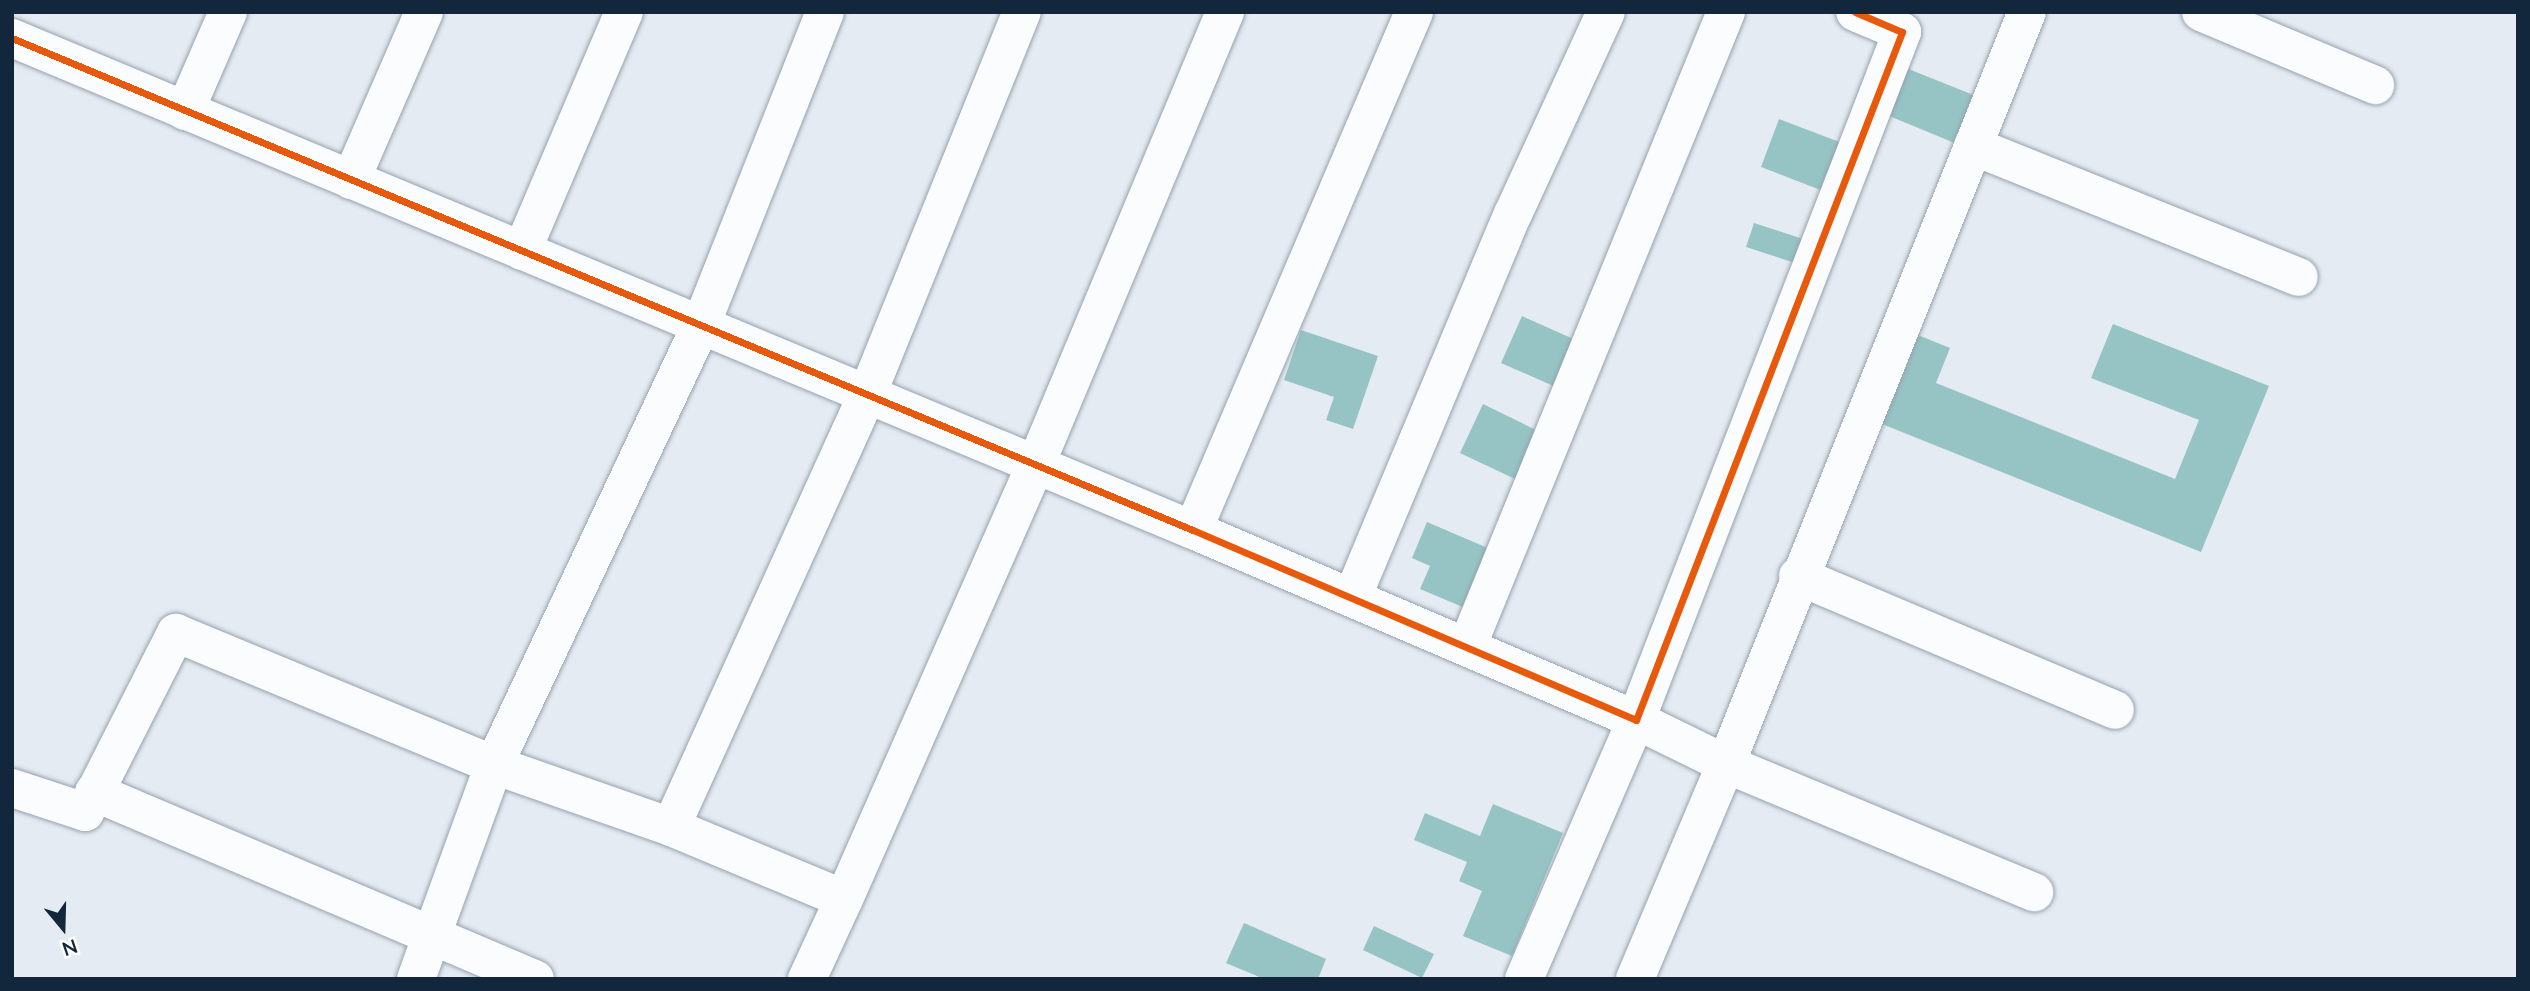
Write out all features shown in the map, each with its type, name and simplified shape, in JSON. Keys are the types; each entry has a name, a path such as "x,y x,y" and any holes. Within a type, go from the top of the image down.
{"street":[{"path":"185,111 228,12"},
{"path":"351,180 424,12"},
{"path":"523,251 624,12"},
{"path":"416,979 494,765 701,325 825,12"},
{"path":"671,827 867,394 1022,12"},
{"path":"807,979 1036,464 1225,12"},
{"path":"1193,530 1414,12"},
{"path":"1352,598 1513,214 1606,12"},
{"path":"1467,647 1726,12"},
{"path":"1524,979 1636,720 1902,32 1854,12"},
{"path":"1635,979 1726,764 1798,576 2027,12"},
{"path":"2202,12 2375,85"},
{"path":"12,38 1193,530 1636,720 1726,764 2034,892"},
{"path":"1973,146 2299,277"},
{"path":"1798,576 2115,710"},
{"path":"12,788 85,812 176,633 494,765 671,827 844,899"},
{"path":"94,793 431,938 535,979"}],"building":[{"path":"1901,66 1976,96 1957,144 1882,113"},
{"path":"1779,119 1842,143 1823,191 1761,167"},
{"path":"1754,223 1806,240 1798,264 1746,247"},
{"path":"1522,316 1578,341 1558,388 1501,363"},
{"path":"2113,324 2269,386 2201,552 1872,420 1908,331 1950,348 1936,383 2175,479 2199,420 2091,378"},
{"path":"1301,330 1378,356 1353,429 1326,420 1334,397 1284,380"},
{"path":"1483,404 1538,431 1515,479 1460,453"},
{"path":"1427,522 1490,549 1465,608 1420,589 1430,566 1412,558"},
{"path":"1493,804 1563,833 1512,956 1463,936 1482,891 1459,881 1467,862 1414,840 1425,813 1480,836"},
{"path":"1244,923 1326,959 1318,979 1264,979 1226,963"},
{"path":"1374,926 1434,954 1422,978 1363,950"}],"cycle path":[{"path":"12,38 1193,530 1636,720 1902,32 1855,12"}]}
